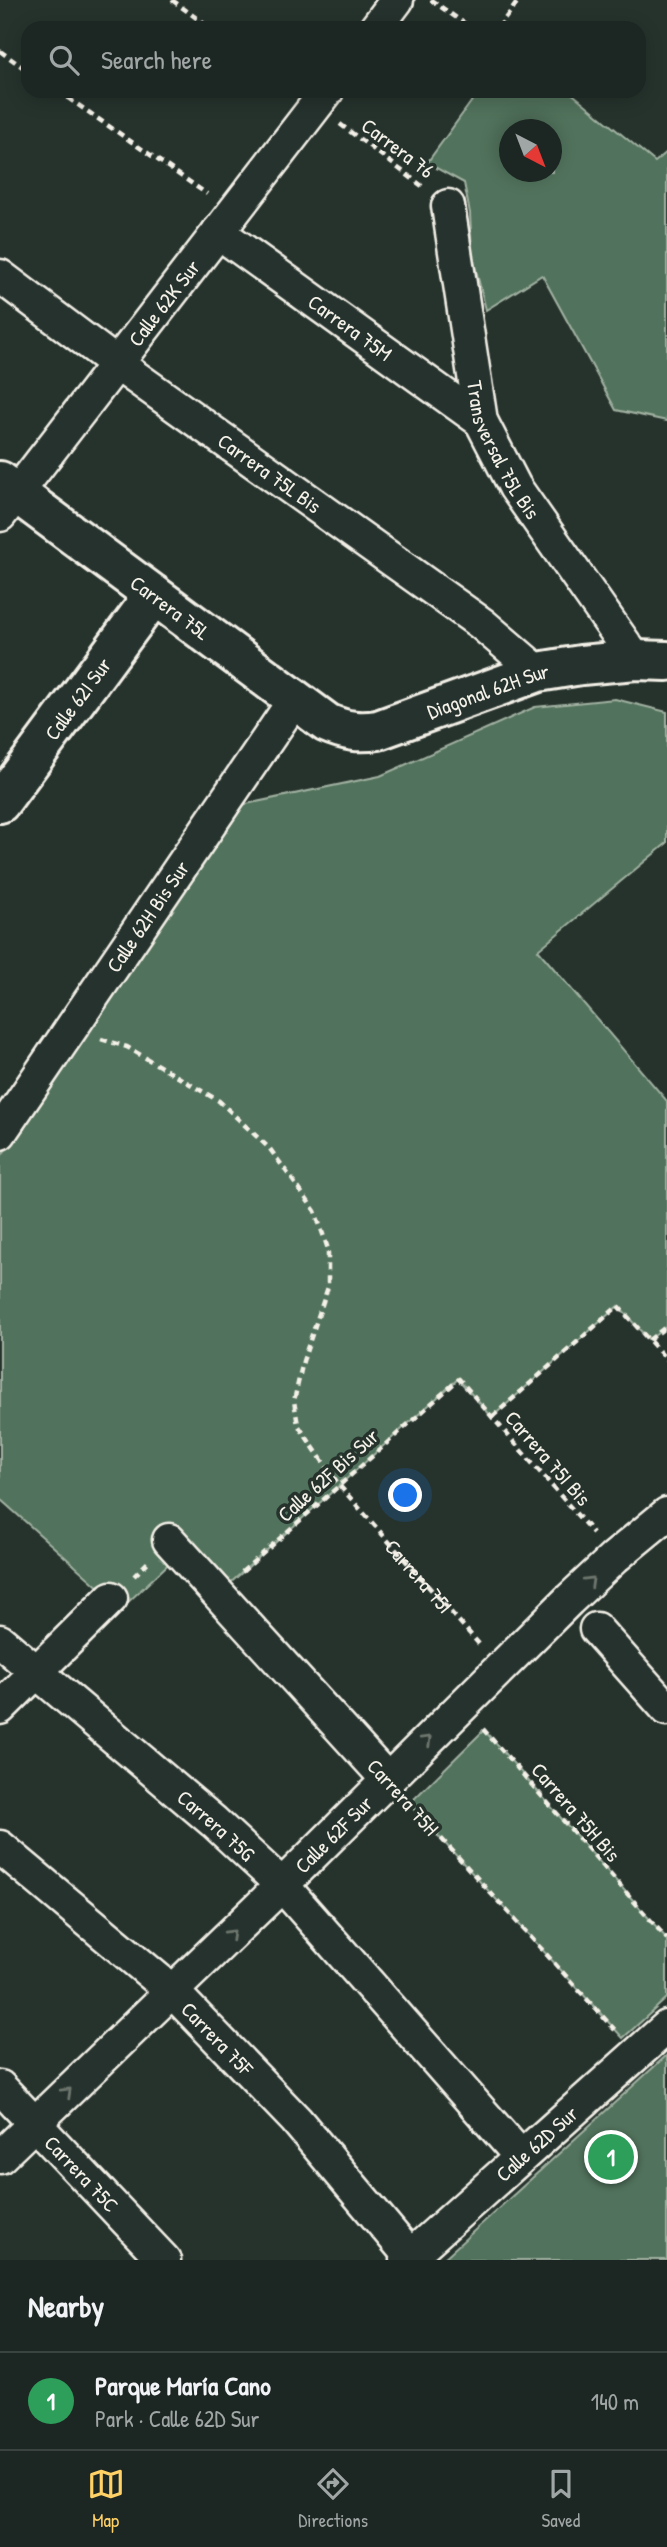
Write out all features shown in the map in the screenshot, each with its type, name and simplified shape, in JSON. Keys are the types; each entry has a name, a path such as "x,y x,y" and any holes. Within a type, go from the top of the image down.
{"street":[{"path":"381,21 397,0"},
{"name":"Calle 62K Sur","path":"6,496 117,364 321,99"},
{"name":"Transversal 75L Bis","path":"448,206 481,421 515,487 651,661"},
{"name":"Carrera 75M","path":"226,222 481,421"},
{"name":"Carrera 75L Bis","path":"0,276 117,364 482,624 538,672"},
{"name":"Carrera 75L","path":"6,496 154,595 327,723 343,730"},
{"name":"Calle 62I Sur","path":"0,803 154,595"},
{"name":"Diagonal 62H Sur","path":"343,730 361,733 378,730 538,672 581,665 651,661"},
{"name":"Calle 62H Bis Sur","path":"1,1134 295,699"},
{"name":"Calle 62F Sur","path":"0,2157 282,1885 615,1557 667,1514"},
{"name":"Carrera 75H","path":"169,1541 387,1779"},
{"path":"0,1708 111,1598"},
{"path":"596,1629 667,1709"},
{"name":"Carrera 75G","path":"0,1641 215,1822 282,1885 521,2157"},
{"name":"Carrera 75F","path":"0,1847 172,1991 296,2120 408,2258"},
{"name":"Calle 62D Sur","path":"408,2258 667,2027"},
{"name":"Carrera 75C","path":"0,2087 164,2260"}],"path":[{"path":"172,0 200,21"},
{"path":"431,0 461,21"},
{"path":"503,21 519,0"},
{"path":"0,51 21,66"},
{"path":"67,98 226,222"},
{"name":"Carrera 76","path":"321,99 448,206"},
{"name":"Carrera 75I","path":"72,1029 127,1047 219,1101 270,1149 315,1211 327,1249 328,1287 303,1361 294,1401 299,1425 339,1485 500,1668"},
{"path":"492,1418 618,1306 667,1360"},
{"path":"649,1340 667,1326"},
{"name":"Calle 62F Bis Sur","path":"218,1594 459,1379"},
{"name":"Carrera 75I Bis","path":"459,1379 615,1557"},
{"path":"111,1598 169,1541"},
{"name":"Carrera 75H Bis","path":"462,1705 667,1939"},
{"name":"Carrera 75H","path":"387,1779 637,2054"}],"green space":[{"path":"474,98 577,98 655,162 667,152 667,421 616,410 542,275 486,310 472,254 470,213 464,183 427,163"},
{"path":"615,699 667,712 667,843 538,950 667,1101 667,1326 649,1340 618,1306 492,1417 458,1379 218,1594 180,1553 122,1608 0,1499 0,1158 237,806 380,776 535,707"},
{"path":"484,1730 667,1939 667,1998 623,2038 409,1804"},
{"path":"667,2055 667,2260 442,2260"}],"place":[{"name":"Parque María Cano","path":"611,2157"}]}
